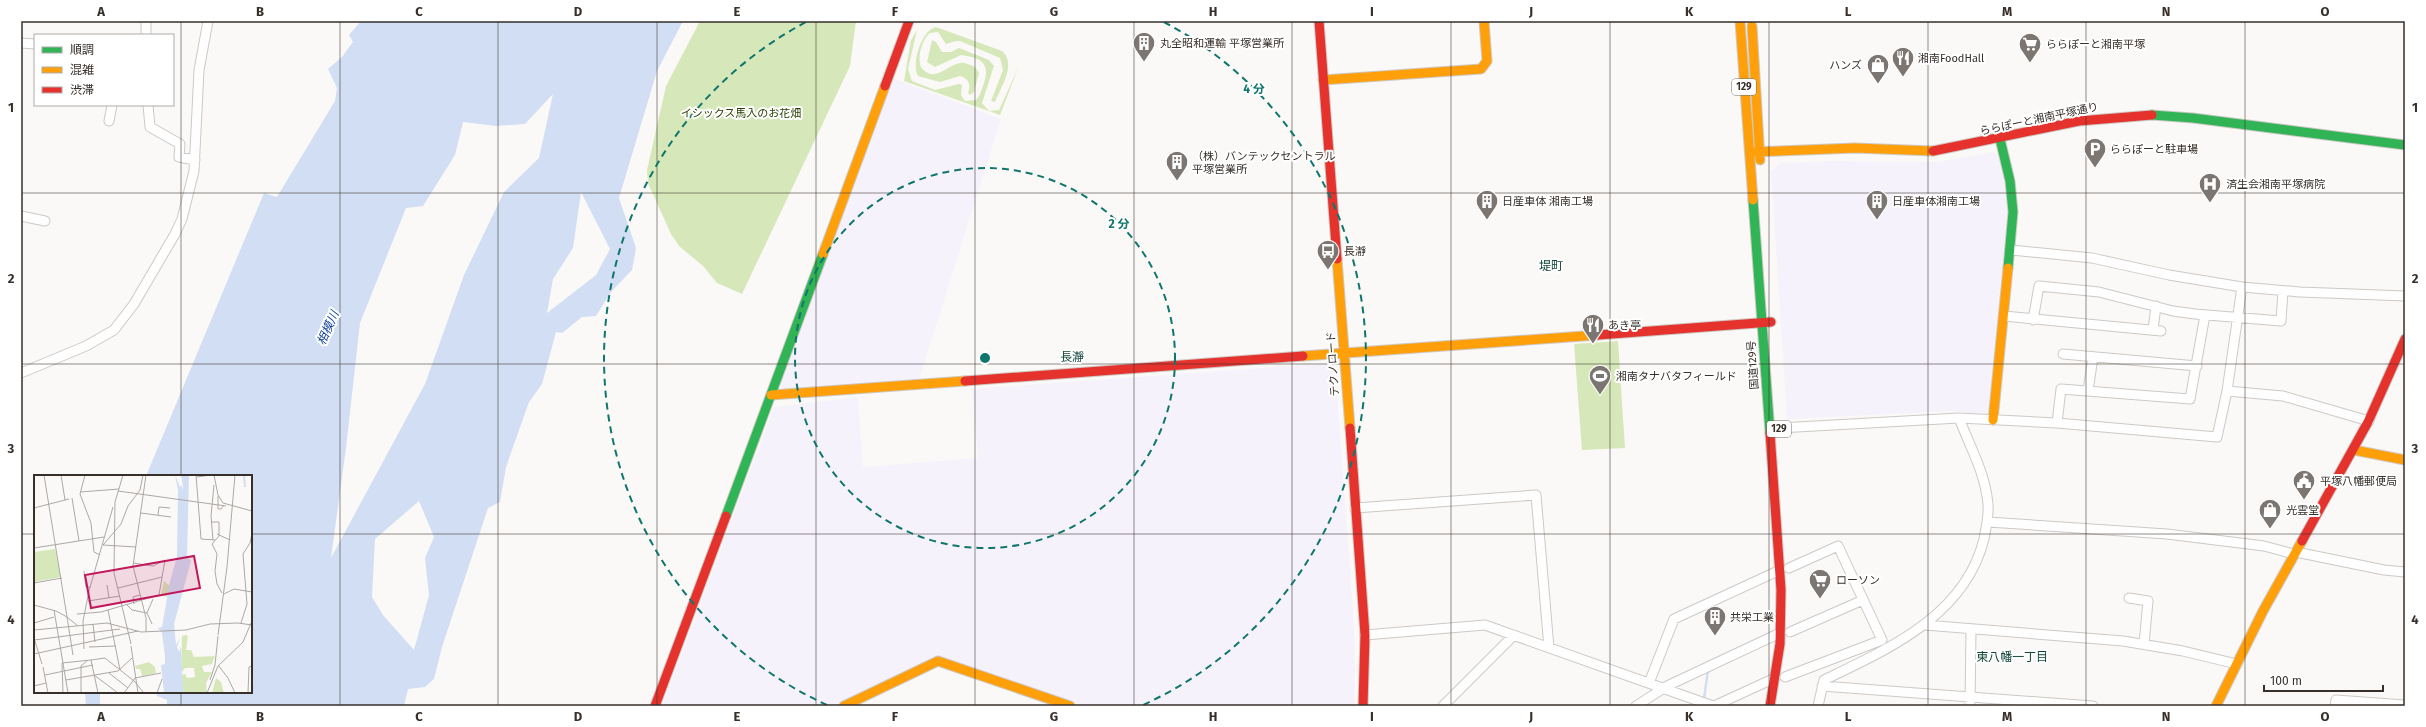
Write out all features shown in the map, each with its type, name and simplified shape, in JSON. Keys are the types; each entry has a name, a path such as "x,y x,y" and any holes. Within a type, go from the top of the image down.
{"main road":[{"path":"656,706 909,21"},
{"name":"テクノロード","path":"1319,21 1365,635 1363,706"},
{"path":"1323,80 1481,69 1487,60 1484,21"},
{"name":"国道129号","path":"1740,21 1780,570 1780,633 1770,706"},
{"name":"129","path":"1752,21 1761,173"},
{"name":"ららぽーと湘南平塚通り","path":"1749,152 1855,148 1928,152 2000,139 2100,118 2148,115 2193,118 2405,145"},
{"path":"1994,420 2011,250 2013,212 2010,181 2000,139"},
{"name":"国道129号","path":"1765,228 1789,568 1790,632 1784,681"},
{"path":"771,396 1771,322"},
{"path":"2216,706 2295,553 2369,421 2405,339"},
{"path":"2354,450 2405,460"},
{"path":"844,706 938,661 1070,706"}],"street":[{"path":"146,21 146,34"},
{"path":"21,373 102,338 124,319 182,219 192,184 195,160 198,76 208,21"},
{"path":"21,43 34,44"},
{"path":"109,121 112,106"},
{"path":"148,106 150,127 180,144 179,157 195,160"},
{"path":"21,216 45,221"},
{"path":"2011,250 2092,258 2162,274 2242,287 2283,291 2405,296"},
{"path":"2033,320 2039,286 2099,292 2156,306 2205,315 2280,321 2283,291"},
{"path":"1779,428 1959,418 2057,423 2217,437 2227,391 2242,287"},
{"path":"2004,316 2157,331 2156,306"},
{"path":"2057,423 2061,389 2190,399 2205,315"},
{"path":"2063,354 2197,366"},
{"path":"2088,391 2092,357"},
{"path":"2227,391 2283,396 2369,421"},
{"path":"1818,706 1824,680 1904,640 1925,625 1959,591 1979,558 1988,522 1988,504 1980,464 1969,446 1959,418"},
{"path":"1355,508 1536,496 1549,648"},
{"path":"1988,522 2167,534 2264,546 2384,570 2405,572"},
{"path":"1784,681 1882,640 1838,546 1789,568"},
{"path":"1649,683 1674,619 1780,570"},
{"path":"2129,598 2148,601 2144,644"},
{"path":"1790,632 1863,600"},
{"path":"1365,635 1485,625 1714,706 1775,678"},
{"path":"1925,625 2144,644 2183,651 2237,664"},
{"path":"1970,706 1972,695 1971,629"},
{"path":"1636,706 1664,689 1780,633"},
{"path":"1443,706 1514,635"},
{"path":"1822,686 1972,695 2093,706"},
{"path":"2334,706 2336,700 2405,705"}],"shaded area":[{"path":"892,78 1001,119 919,380 784,389 780,384"},
{"path":"1993,152 1999,155 2005,186 2007,217 1988,416 1958,411 1787,419 1771,172 1779,163 1831,161 1938,162"},
{"path":"1330,363 1335,367 1354,623 1354,706 1084,706 935,656 834,706 662,706 774,407 858,397 863,467 978,458 972,389"}],"green space":[{"name":"イシックス馬入のお花畑","path":"700,21 856,21 850,66 742,294 717,283 703,266 679,246 671,234 648,183 647,170 666,86"},
{"path":"936,27 1002,51 1006,56 1008,69 1004,83 995,102 991,101 1003,70 1000,58 960,41 946,44 938,32 930,33 925,39 920,53 921,67 930,74 935,74 960,63 966,63 975,67 979,73 974,92 970,95 968,93 968,82 960,76 940,82 918,76 916,64 919,48 926,34"},
{"path":"917,30 908,69 912,81 935,90 959,84 962,85 961,95 965,101 976,100 983,86 986,72 983,63 980,60 961,55 935,67 927,62 932,40 936,42 942,52 951,52 959,48 989,60 994,66 982,103 989,111 999,110 1019,66 1000,115 904,81 911,40"},
{"name":"湘南タナバタフィールド","path":"1618,341 1625,448 1582,450 1574,344"}],"water":[{"name":"相模川","path":"361,21 683,21 657,71 619,198 636,248 632,270 611,292 596,316 582,317 562,333 556,332 542,384 529,402 506,467 500,502 488,508 442,647 434,679 425,687 408,689 404,706 167,706 167,700 157,696 156,693 252,693 252,475 146,475 264,193 277,197 335,101 337,88 328,69 342,57 353,42 349,35","holes":["553,94 539,158 504,192 464,275 425,384 331,558 346,448 360,323 406,208 423,206 455,155 463,122 496,126 525,124","581,192 610,249 596,275 547,313 553,279 573,248","419,501 434,537 425,558 429,595 414,650 383,615 372,597 375,539"]},
{"path":"85,693 100,693 100,706 86,706"}],"waterway":[{"path":"1704,699 1708,670"}],"traffic: fast":[{"path":"2152,115 2193,118 2405,145"},
{"path":"2000,139 2010,181 2013,212 2008,268"},
{"path":"1753,200 1770,433"},
{"path":"726,516 823,254"}],"traffic: slow":[{"path":"1323,80 1481,69 1487,61 1484,21"},
{"path":"1740,21 1753,200"},
{"path":"1752,26 1760,160"},
{"path":"823,254 885,86"},
{"path":"1751,152 1855,148 1933,151"},
{"path":"1337,259 1350,428"},
{"path":"1993,420 2008,268"},
{"path":"1303,356 1598,335"},
{"path":"771,395 965,381"},
{"path":"2354,450 2405,460"},
{"path":"2216,706 2263,611 2302,541"},
{"path":"844,706 938,661 1070,706"}],"traffic: jam":[{"path":"885,86 909,21"},
{"path":"1319,21 1337,259"},
{"path":"1933,151 2079,121 2152,115"},
{"path":"1598,335 1771,322"},
{"path":"2302,541 2368,422 2405,339"},
{"path":"965,381 1303,356"},
{"path":"1350,428 1365,635 1363,706"},
{"path":"1770,433 1781,590 1780,644 1770,706"},
{"path":"655,706 726,516"}],"place":[{"name":"丸全昭和運輸 平塚営業所","path":"1144,62"},
{"name":"ららぽーと湘南平塚","path":"2030,64"},
{"name":"湘南FoodHall","path":"1903,78"},
{"name":"ハンズ","path":"1878,84"},
{"name":"ららぽーと駐車場","path":"2095,168"},
{"name":"（株）バンテックセントラル 平塚営業所","path":"1177,182"},
{"name":"済生会湘南平塚病院","path":"2210,204"},
{"name":"日産車体 湘南工場","path":"1487,220"},
{"name":"日産車体湘南工場","path":"1877,220"},
{"name":"長瀞","path":"1328,270"},
{"name":"あき亭","path":"1593,344"},
{"name":"湘南タナバタフィールド","path":"1600,396"},
{"name":"平塚八幡郵便局","path":"2304,500"},
{"name":"光雲堂","path":"2270,530"},
{"name":"ローソン","path":"1820,600"},
{"name":"共栄工業","path":"1715,636"}],"district":[{"name":"堤町","path":"1551,266"},
{"name":"長瀞","path":"1072,357"},
{"name":"東八幡一丁目","path":"2012,657"}]}
